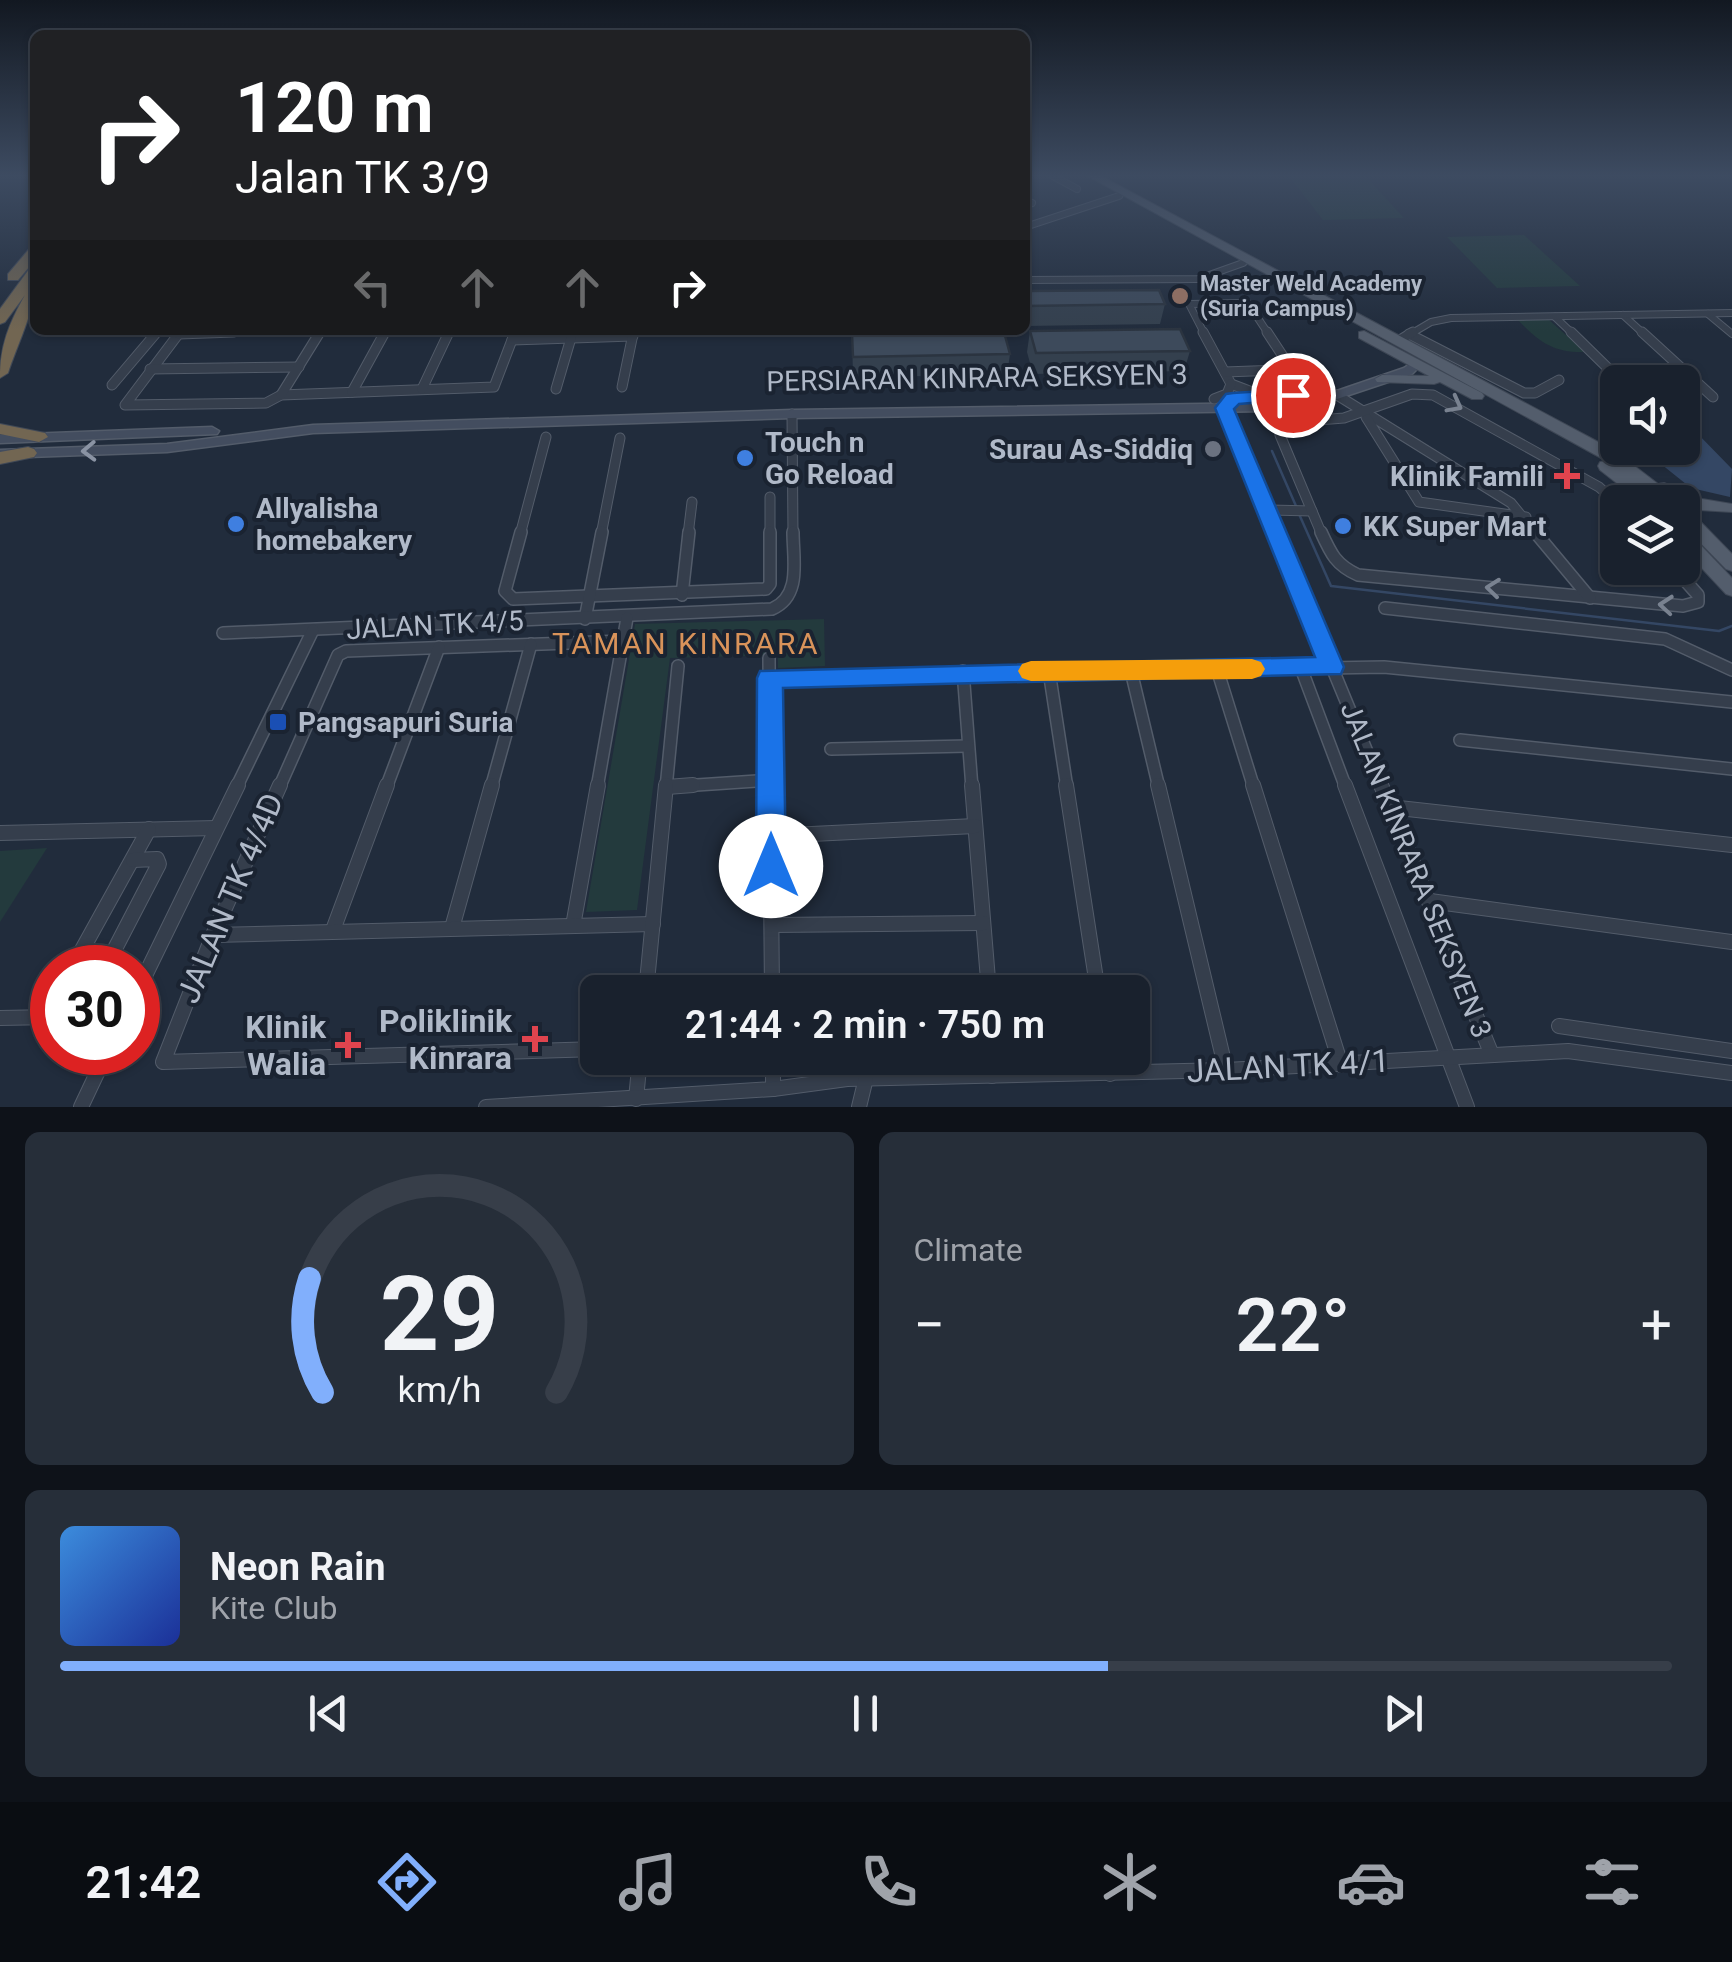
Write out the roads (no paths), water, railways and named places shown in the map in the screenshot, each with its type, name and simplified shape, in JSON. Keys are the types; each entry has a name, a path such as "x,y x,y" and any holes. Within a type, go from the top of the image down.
{"highway":[{"path":"0,273 30,246"},
{"path":"0,295 30,257"},
{"path":"0,319 30,277"},
{"path":"0,373 30,299"},
{"path":"0,428 34,445"},
{"path":"0,456 34,445"}],"main road":[{"path":"1179,228 1367,330 1404,337 1681,497 1723,508 1708,529 1732,589"},
{"path":"1185,228 1367,330 1416,364 1643,485"},
{"path":"1367,330 1383,358 1378,376 1432,379 1472,394"},
{"path":"1416,364 1501,392"},
{"name":"PERSIARAN KINRARA SEKSYEN 3","path":"34,445 320,421 722,408 1265,398 1325,388 1416,364"},
{"name":"PERSIARAN KINRARA SEKSYEN 3","path":"34,445 150,449 313,428 1222,398 1269,407 1337,395 1378,376"},
{"path":"722,408 774,409 792,414 801,408 840,406"},
{"path":"0,438 34,445"},
{"path":"1607,466 1630,485"},
{"path":"1637,474 1649,485"},
{"path":"1700,535 1721,561"},
{"path":"1700,544 1721,561"}],"street":[{"path":"1030,280 1198,278 1244,263"},
{"name":"JALAN KINRARA SEKSYEN 3","path":"1225,372 1281,370 1288,364 1248,302 1190,304 1225,372 1222,398 1274,510 1332,667 1492,1055"},
{"path":"1404,337 1444,318 1732,313"},
{"path":"1708,314 1732,334"},
{"path":"1622,315 1713,396"},
{"path":"1554,316 1604,365"},
{"path":"112,385 155,335"},
{"path":"178,335 125,405 266,403 281,395 494,387 514,335 609,335"},
{"path":"281,395 318,335"},
{"path":"352,392 383,335"},
{"path":"422,390 448,335"},
{"path":"622,387 634,335"},
{"path":"556,389 571,338"},
{"path":"150,369 300,367"},
{"path":"1501,392 1535,393 1559,380"},
{"path":"1600,488 1440,396 1412,394 1344,418 1292,422 1280,435 1308,511 1336,562 1358,574 1683,606 1698,602 1689,585"},
{"path":"1337,395 1511,503 1590,598"},
{"path":"1363,412 1419,502 1526,517"},
{"name":"JALAN TK 4/5","path":"223,633 758,612 783,604 794,589 792,414"},
{"path":"546,437 506,596 590,598 766,589 770,584 770,496"},
{"path":"585,619 620,438"},
{"path":"682,594 692,502"},
{"path":"1274,510 1308,511"},
{"path":"1385,608 1665,639 1732,670"},
{"path":"572,926 627,618"},
{"name":"JALAN TK 4/5","path":"160,945 313,630"},
{"name":"JALAN TK 4/4D","path":"580,1050 163,1062 213,935 331,662 346,651 623,641"},
{"path":"452,928 532,644"},
{"path":"333,930 438,647"},
{"path":"770,658 772,975"},
{"path":"648,975 678,666"},
{"path":"1301,668 1467,1107"},
{"path":"770,678 963,672 1423,668 1732,702"},
{"path":"1217,670 1341,1065"},
{"path":"1049,671 1095,975"},
{"path":"1131,671 1226,1070"},
{"path":"963,672 987,975"},
{"path":"1460,740 1732,769"},
{"path":"831,749 968,746"},
{"path":"667,787 770,780"},
{"path":"1390,806 1732,845"},
{"path":"771,836 975,826"},
{"path":"0,833 216,828"},
{"path":"85,945 149,829"},
{"path":"116,945 159,864 157,859 132,860"},
{"path":"1430,901 1732,942"},
{"path":"772,925 983,923"},
{"path":"213,935 653,924"},
{"path":"0,1018 30,1017"},
{"path":"1559,1026 1732,1050"},
{"name":"JALAN TK 4/1","path":"1150,1067 1226,1070 1568,1052 1732,1073"},
{"path":"81,1107 96,1075"},
{"path":"636,1099 638,1075"},
{"path":"773,1075 773,1089"},
{"name":"JALAN TK 4/1","path":"490,1107 773,1089 866,1078 1004,1075"},
{"path":"858,1107 866,1078"}],"water":[{"path":"1700,436 1732,469 1730,497 1700,490 1700,485 1687,485 1662,465 1700,465"}],"waterway":[{"path":"1272,451 1296,506"},
{"path":"1299,514 1331,586 1719,631 1732,626"}],"place":[{"name":"Master Weld Academy (Suria Campus)","path":"1180,296"},
{"name":"Surau As-Siddiq","path":"1213,449"},
{"name":"Touch n Go Reload","path":"745,458"},
{"name":"Klinik Famili","path":"1567,476"},
{"name":"Allyalisha homebakery","path":"236,524"},
{"name":"KK Super Mart","path":"1343,526"},
{"name":"Pangsapuri Suria","path":"278,722"},
{"name":"Poliklinik Kinrara","path":"535,1039"},
{"name":"Klinik Walia","path":"348,1045"}],"district":[{"name":"TAMAN KINRARA","path":"686,643"}]}
